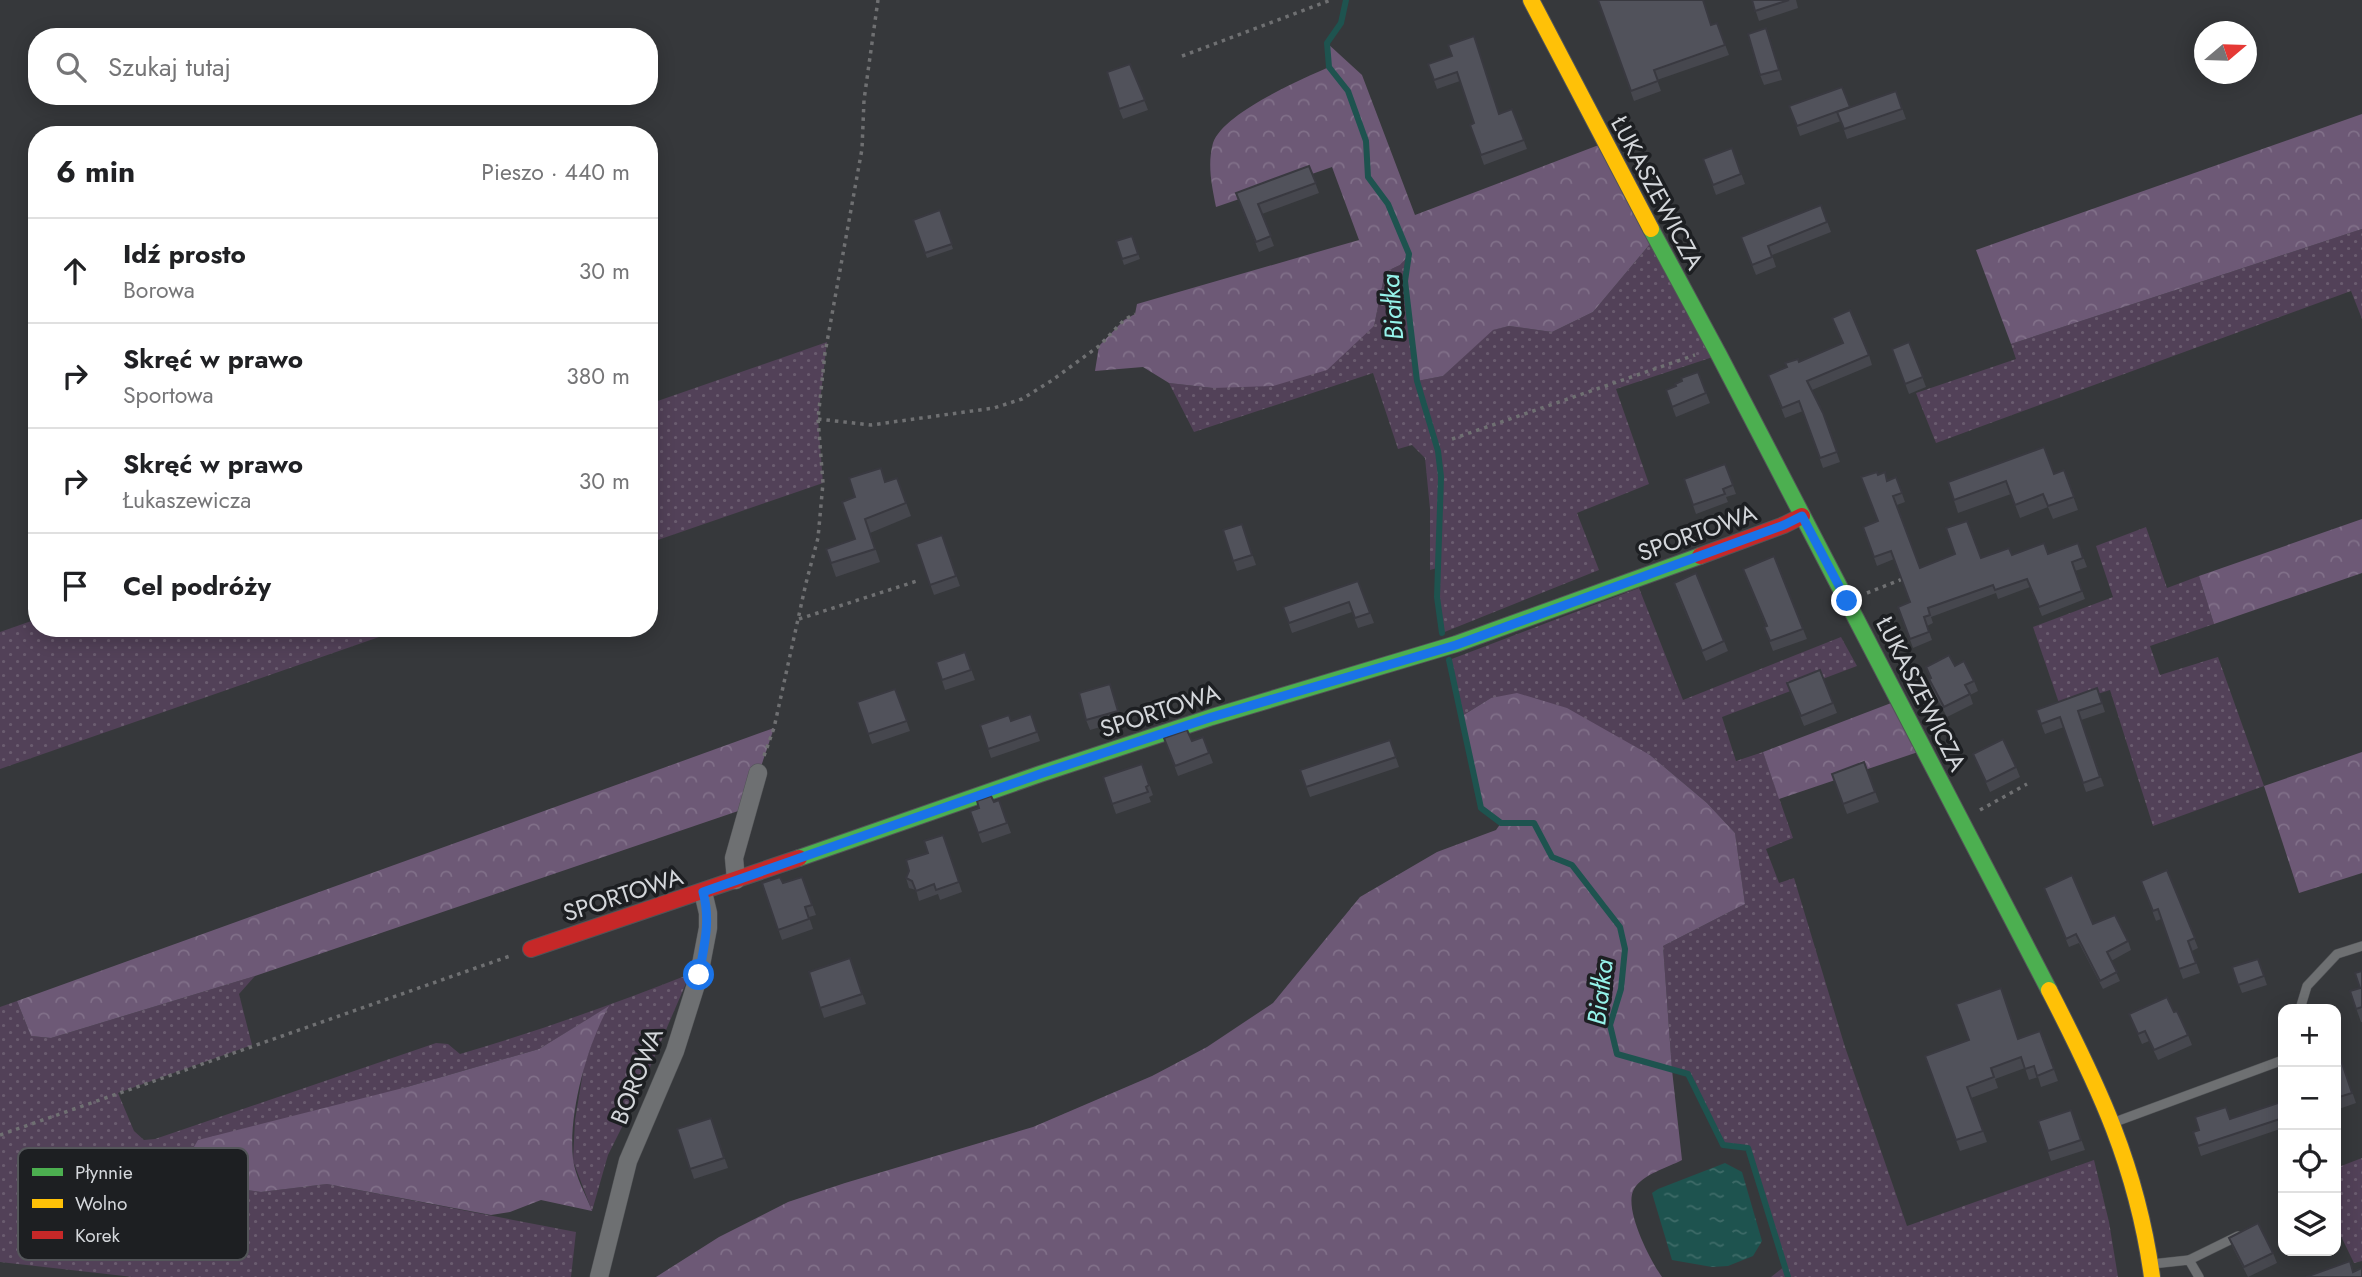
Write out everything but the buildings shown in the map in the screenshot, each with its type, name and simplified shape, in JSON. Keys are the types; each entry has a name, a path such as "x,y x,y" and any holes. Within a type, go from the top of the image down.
{"street":[{"name":"ŁUKASZEWICZA","path":"1531,0 2091,1072 2123,1147 2140,1209 2151,1271"},
{"name":"SPORTOWA","path":"531,949 1146,739 1456,645 1784,525 1802,516"},
{"path":"736,880 734,858 758,773"},
{"name":"BOROWA","path":"599,1277 628,1161 675,1051 699,975 708,928 703,892"}],"lane":[{"path":"2302,1004 2307,986 2337,954 2362,946"},
{"path":"2113,1122 2278,1062"},
{"path":"2151,1271 2189,1260 2247,1230"},
{"path":"2189,1260 2199,1277"}],"path":[{"path":"758,773 774,728 818,538 823,483 818,419 832,304 862,149 864,100 878,0"},
{"path":"1182,56 1331,0"},
{"path":"818,419 871,425 994,408 1021,399 1051,381 1098,346 1124,320 1135,314"},
{"path":"1452,439 1698,353 1712,344"},
{"path":"1847,601 1912,575"},
{"path":"798,619 917,581"},
{"path":"1961,821 2027,784"},
{"path":"0,1135 531,949"}],"shaded area":[{"path":"2362,229 2362,319 2351,291 1936,443 1916,393 2016,359 2011,344"},
{"path":"1655,238 1719,355 1616,389 1649,484 1577,513 1599,570 1442,633 1437,597 1437,568 1430,570 1430,509 1425,458 1412,445 1398,449 1373,373 1194,432 1169,383 1213,388 1374,326 1385,272 1400,265 1409,254 1417,381 1443,376 1492,330 1509,326 1552,332 1593,312"},
{"path":"827,342 818,419 823,483 658,540 658,401"},
{"path":"2146,527 2167,588 2199,576 2214,624 2150,646 2160,675 2218,657 2264,786 2153,826 2110,690 2060,706 2033,627 2113,597 2096,546"},
{"path":"1639,588 1683,700 1841,637 1857,666 1722,717 1736,761 1763,752 1793,838 1766,849 1779,883 1794,878 1845,1047 1907,1226 2094,1160 2109,1222 2118,1277 1771,1277 1785,1266 1748,1148 1723,1145 1688,1074 1672,1070 1663,946 1745,904 1735,833 1707,803 1650,755 1491,698 1462,716 1449,660"},
{"path":"28,622 28,637 379,637 0,769 0,632"},
{"path":"690,974 638,1095 608,1155 592,1211 573,1161 575,1120 584,1066 597,1028 608,1007 539,1049 407,1087 230,1148 18,1148 18,1260 248,1260 248,1190 261,1192 327,1184 576,1232 571,1277 133,1277 0,1262 0,1007 17,1001 31,1036 51,1038 255,976 239,994 252,1045 118,1093 134,1131 144,1140 155,1139 436,1043 448,1044 460,1054"},
{"path":"2362,1158 2362,1261 2354,1263 2341,1236 2341,1166"}],"green space":[{"path":"1327,43 1362,75 1415,215 1604,143 1655,238 1593,312 1552,332 1509,326 1493,330 1443,376 1417,381 1405,281 1408,256 1400,265 1385,272 1374,326 1327,370 1273,386 1213,388 1169,383 1143,367 1095,371 1099,346 1124,320 1135,314 1137,304 1359,240 1332,167 1216,207 1212,183 1211,151 1220,132 1246,109 1329,67"},
{"path":"2362,114 2362,229 2011,344 1976,250"},
{"path":"2362,519 2362,573 2214,624 2199,576"},
{"path":"1517,693 1567,708 1650,755 1707,803 1735,833 1745,904 1663,946 1682,1160 1643,1179 1634,1189 1632,1198 1639,1234 1662,1277 656,1277 719,1237 788,1202 1033,1127 1152,1076 1207,1047 1273,1003 1360,897 1437,852 1496,830 1501,823 1481,808 1462,716 1491,698"},
{"path":"1899,700 1924,750 1779,799 1763,752"},
{"path":"774,728 747,808 255,976 51,1038 31,1036 17,1001"},
{"path":"2362,752 2362,873 2299,893 2264,786"},
{"path":"609,1006 593,1040 581,1080 573,1122 574,1165 592,1211 541,1200 510,1212 491,1215 327,1184 261,1192 248,1190 248,1148 193,1148 198,1140 407,1087 539,1049"}],"water":[{"path":"1725,1163 1742,1172 1762,1241 1753,1256 1728,1266 1712,1267 1672,1260 1652,1193"}],"waterway":[{"name":"Białka","path":"1346,0 1341,23 1327,43 1329,67 1348,91 1366,141 1368,177 1388,204 1409,254 1405,281 1417,381 1438,451 1441,477 1437,597 1442,633"},
{"name":"Białka","path":"1449,660 1481,808 1501,823 1534,823 1552,857 1572,865 1620,927 1625,949 1621,989 1610,1025 1617,1054 1688,1074 1723,1145 1748,1148 1788,1277"}],"traffic: fast":[{"path":"1651,229 2049,990"},
{"path":"799,858 1212,717 1456,644 1700,556"}],"traffic: slow":[{"path":"1531,0 1651,229"},
{"path":"2049,990 2100,1094 2114,1129 2137,1199 2152,1277"}],"traffic: jam":[{"path":"1700,556 1802,516"},
{"path":"531,949 799,858"}],"route":[{"path":"699,975 708,928 703,892 1212,717 1456,645 1784,525 1802,516 1847,601"}]}
